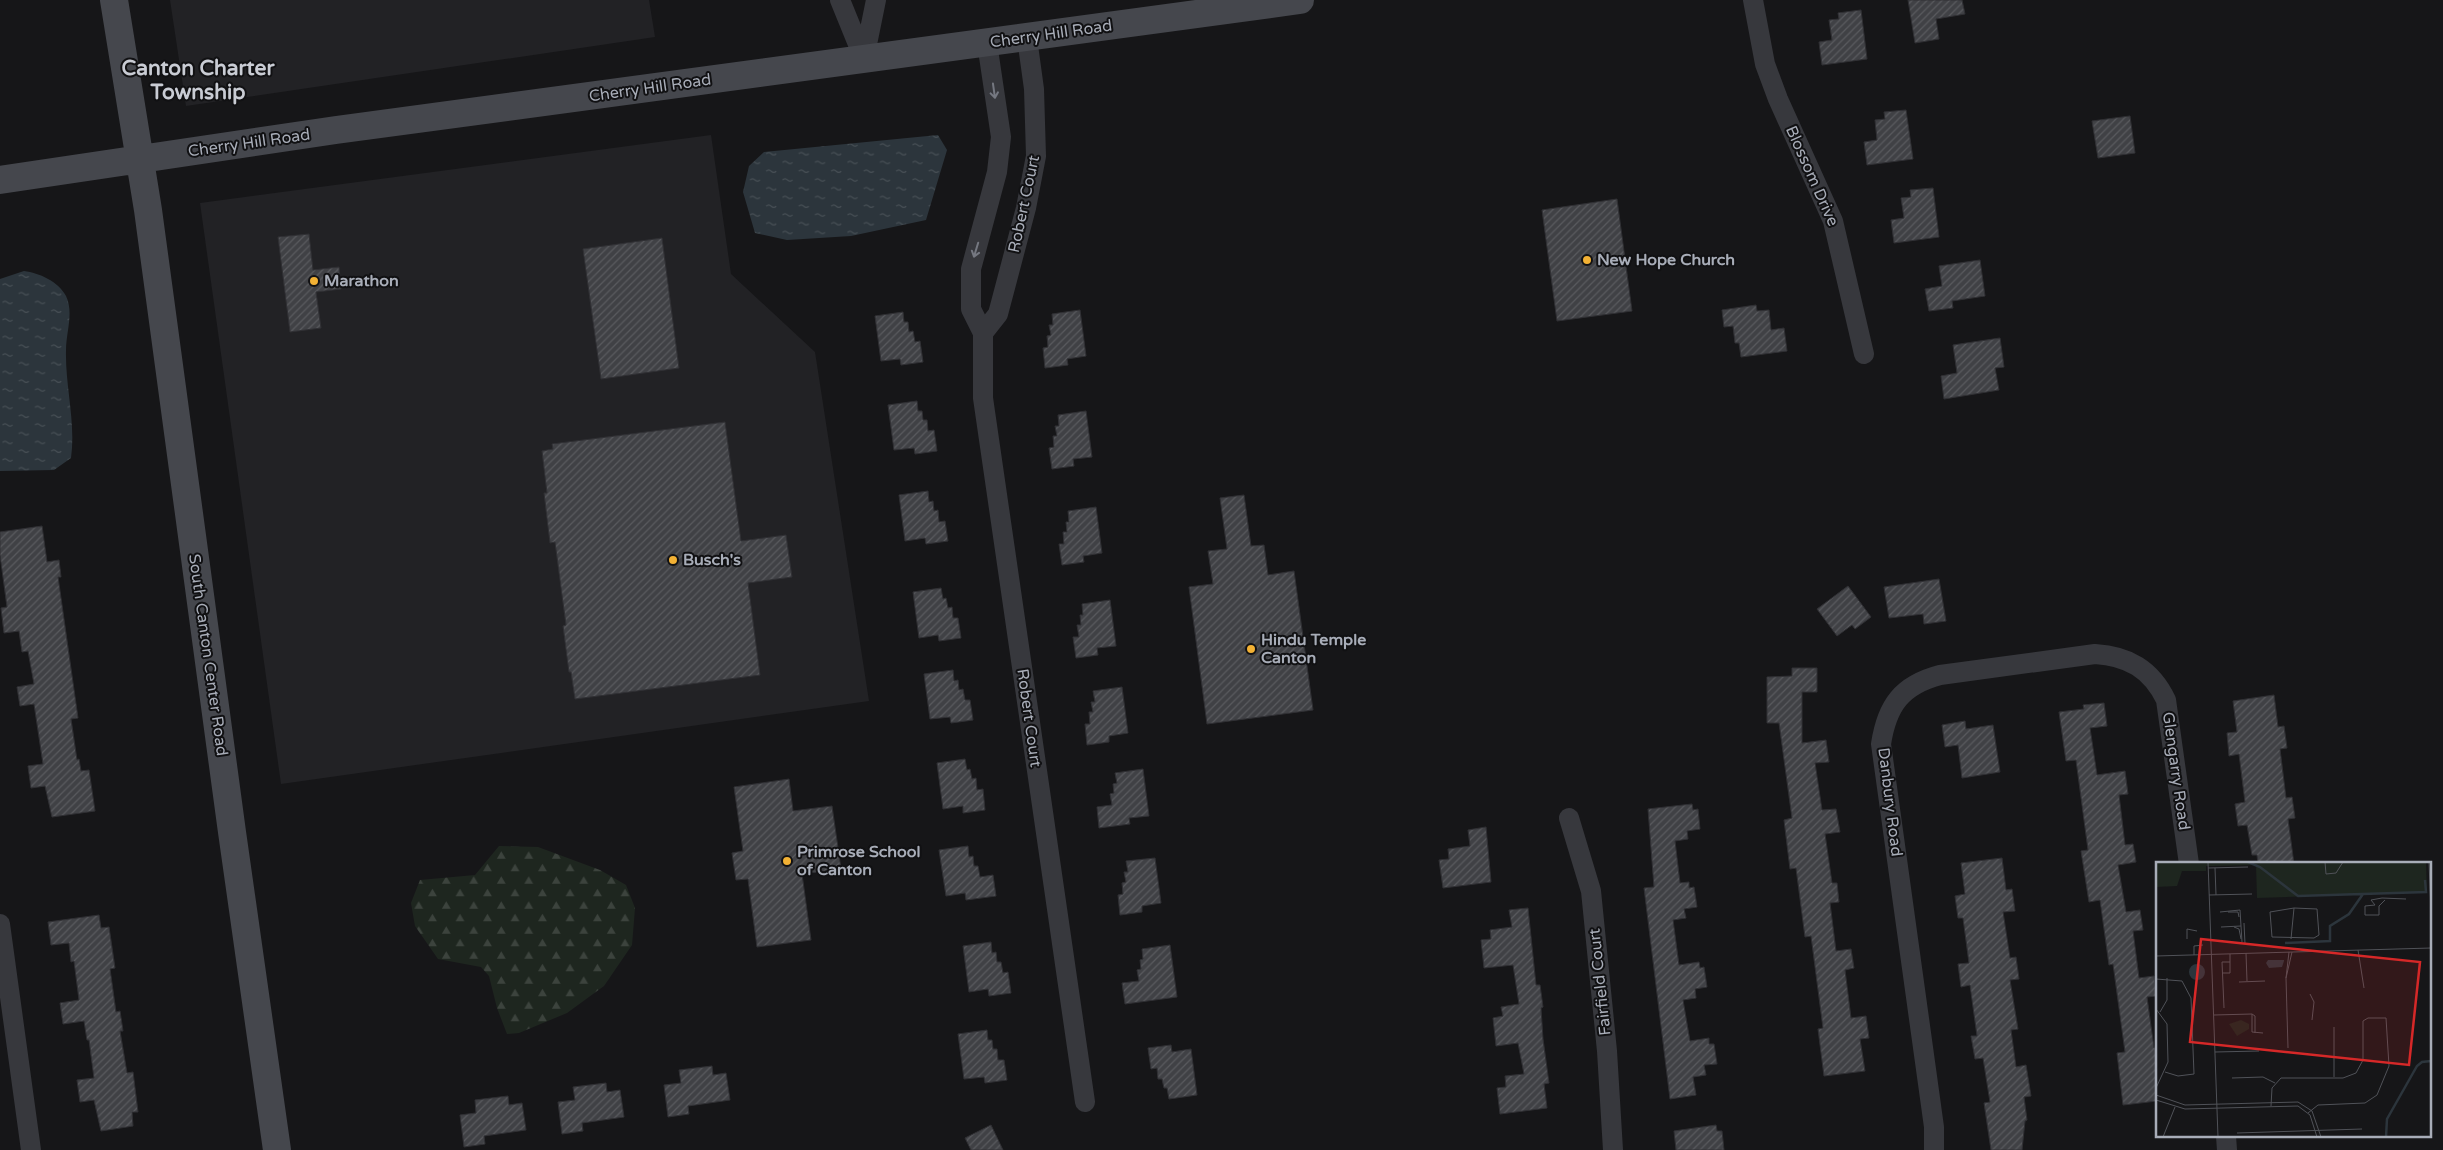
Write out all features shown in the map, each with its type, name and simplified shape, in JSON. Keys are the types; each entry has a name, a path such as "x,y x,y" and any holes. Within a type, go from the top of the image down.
{"main road":[{"name":"South Canton Center Road","path":"114,0 141,159 277,1150"},
{"name":"Cherry Hill Road","path":"0,180 345,129 1300,0"}],"street":[{"path":"840,0 864,60"},
{"path":"864,60 876,0"},
{"name":"Blossom Drive","path":"1753,0 1765,64 1778,99 1834,221 1864,354"},
{"name":"Robert Court","path":"983,333 998,314 1026,208 1036,156 1034,89 1027,38"},
{"name":"Robert Court","path":"987,43 1001,136 997,172 971,269 971,309 983,333 983,398 1085,1102"},
{"name":"Danbury Road","path":"1934,1150 1934,1127 1881,744 1884,723 1893,705 1907,690 1917,683 1940,675 2095,654 2111,655 2134,663 2155,681"},
{"name":"Glengarry Road","path":"2155,681 2166,700 2169,713 2189,862"},
{"name":"Fairfield Court","path":"1569,818 1591,891 1607,1051 1612,1150"},
{"path":"0,924 31,1150"}],"shaded area":[{"path":"170,0 649,0 655,37 186,106"},
{"path":"711,135 731,274 815,352 869,701 281,784 200,203"}],"green space":[{"path":"499,846 538,847 600,870 626,885 635,908 632,945 604,986 567,1013 519,1033 507,1034 497,1008 489,976 481,967 438,959 415,926 411,903 420,880 475,875"}],"water":[{"path":"938,135 947,150 926,220 851,236 787,240 755,233 743,192 749,166 764,152"},
{"path":"24,271 42,276 53,282 63,291 68,302 70,316 66,343 66,364 72,431 71,458 54,470 0,471 0,279"}],"building":[{"path":"1908,0 1962,0 1965,14 1936,19 1939,39 1915,43"},
{"path":"1861,10 1867,59 1822,65 1819,42 1832,40 1829,20 1839,19 1838,13"},
{"path":"1906,110 1913,159 1867,165 1864,142 1877,140 1875,120 1885,119 1884,112"},
{"path":"2130,116 2135,153 2098,158 2092,121"},
{"path":"1933,188 1939,237 1894,243 1891,220 1904,218 1901,198 1911,197 1910,190"},
{"name":"New Hope Church","path":"1617,199 1632,311 1557,321 1542,210"},
{"path":"309,234 313,270 339,267 341,289 316,292 321,328 290,332 278,237"},
{"path":"662,238 679,368 601,379 583,249"},
{"path":"1980,260 1985,296 1952,301 1953,308 1929,311 1925,289 1942,286 1939,266"},
{"path":"1756,305 1757,311 1769,310 1771,330 1784,328 1787,351 1741,357 1739,343 1735,343 1733,326 1724,327 1722,310"},
{"path":"1080,310 1086,356 1067,359 1068,365 1045,368 1043,348 1048,347 1047,336 1051,335 1049,325 1053,325 1052,314"},
{"path":"903,312 904,322 908,322 909,332 913,331 915,342 920,341 923,362 901,365 900,359 881,361 875,316"},
{"path":"2000,338 2004,367 1995,368 1999,390 1944,399 1941,376 1957,373 1953,345"},
{"path":"917,401 918,411 922,411 923,420 927,420 928,431 934,430 937,451 915,454 914,448 894,450 888,405"},
{"path":"1086,411 1092,457 1073,459 1074,466 1052,469 1049,448 1054,447 1053,436 1057,436 1055,426 1059,426 1058,415"},
{"name":"Busch's","path":"725,422 741,541 786,535 792,577 748,583 760,675 575,699 571,672 569,672 563,626 566,625 555,542 550,543 544,493 547,493 542,451 553,449 552,444"},
{"path":"928,491 929,502 933,501 934,511 938,510 939,522 945,521 948,541 926,544 925,538 905,541 899,495"},
{"name":"Hindu Temple Canton","path":"1244,495 1251,546 1264,545 1268,575 1294,571 1313,710 1207,724 1189,587 1213,584 1208,551 1227,549 1220,498"},
{"path":"1096,507 1102,553 1083,556 1084,562 1062,565 1059,544 1064,544 1063,532 1067,532 1066,522 1069,522 1068,511"},
{"path":"42,526 47,562 59,560 61,577 58,577 78,718 71,719 77,760 79,759 81,771 89,770 95,811 52,817 45,786 31,788 28,766 43,764 34,704 20,706 17,687 34,684 28,651 22,652 19,631 4,633 1,608 7,607 0,555 0,532"},
{"path":"1939,579 1946,621 1924,624 1923,614 1889,618 1884,587"},
{"path":"1848,586 1871,617 1855,629 1852,625 1837,636 1817,609"},
{"path":"941,588 943,599 946,598 948,608 952,607 953,618 958,618 961,638 939,641 938,635 919,638 913,592"},
{"path":"1110,600 1116,646 1097,648 1098,655 1076,658 1073,637 1079,637 1077,625 1081,625 1080,615 1083,615 1082,604"},
{"path":"1792,668 1817,668 1817,692 1802,692 1802,743 1826,740 1829,762 1815,763 1822,810 1836,809 1840,832 1825,834 1832,883 1837,883 1839,902 1830,903 1836,951 1851,949 1854,968 1845,970 1851,1018 1866,1016 1869,1038 1860,1039 1865,1071 1824,1076 1818,1029 1823,1028 1811,936 1805,937 1796,868 1790,869 1784,820 1792,818 1779,723 1767,723 1767,677 1792,676"},
{"path":"953,670 954,681 958,680 959,690 963,689 965,700 970,700 973,720 951,723 950,717 930,719 924,674"},
{"path":"1122,687 1128,733 1109,736 1109,742 1087,745 1085,724 1090,724 1089,712 1093,712 1091,702 1095,702 1093,691"},
{"path":"2274,695 2278,727 2284,726 2287,748 2280,749 2286,798 2292,797 2295,818 2288,819 2294,862 2258,862 2257,855 2252,855 2247,825 2238,826 2235,804 2245,802 2239,754 2229,756 2227,733 2237,732 2233,701"},
{"path":"2104,703 2107,726 2090,728 2097,775 2125,771 2128,794 2119,795 2125,845 2133,844 2136,862 2118,865 2126,912 2140,910 2143,930 2133,931 2139,978 2154,976 2156,996 2147,997 2154,1048 2156,1048 2156,1101 2123,1105 2117,1053 2125,1052 2113,964 2109,965 2100,900 2089,902 2081,851 2088,850 2076,760 2066,761 2059,712 2084,709 2083,705"},
{"path":"1965,721 1966,729 1993,725 2000,772 1962,778 1958,745 1945,747 1942,725"},
{"path":"965,759 967,770 970,769 972,779 976,778 977,790 983,789 985,810 963,813 963,806 943,809 937,763"},
{"path":"1143,769 1149,816 1129,818 1130,824 1099,828 1097,807 1112,805 1110,794 1114,793 1113,784 1117,783 1115,773"},
{"name":"Primrose School of Canton","path":"789,779 793,811 832,806 841,869 802,874 811,940 757,947 748,879 736,880 732,853 743,851 734,787"},
{"path":"1692,804 1693,810 1698,809 1700,829 1687,831 1688,839 1675,841 1680,883 1689,882 1689,888 1694,887 1697,907 1684,909 1686,918 1673,920 1679,965 1699,962 1700,968 1704,967 1707,987 1695,989 1696,998 1683,1000 1690,1041 1709,1038 1709,1044 1714,1044 1717,1064 1704,1065 1706,1075 1693,1077 1696,1095 1670,1099 1644,888 1654,887 1648,809"},
{"path":"1486,827 1491,882 1443,888 1439,860 1449,859 1448,849 1470,846 1468,830"},
{"path":"968,846 969,857 973,856 974,866 978,866 980,877 993,875 996,896 966,900 965,893 946,896 939,850"},
{"path":"1155,858 1161,903 1142,906 1142,912 1120,915 1118,895 1123,894 1122,883 1126,882 1124,872 1128,872 1126,861"},
{"path":"2002,858 2006,890 2012,889 2015,911 2003,912 2010,958 2016,957 2019,979 2010,980 2018,1029 2011,1030 2016,1067 2026,1065 2031,1096 2024,1097 2027,1120 2025,1121 2022,1150 1991,1150 1984,1103 1990,1102 1983,1058 1975,1059 1971,1036 1977,1036 1970,985 1961,987 1958,964 1969,963 1963,918 1958,918 1955,896 1965,894 1961,863"},
{"path":"1528,908 1536,985 1540,985 1543,1007 1541,1008 1543,1039 1549,1083 1544,1084 1547,1108 1500,1114 1497,1088 1506,1087 1505,1076 1524,1074 1518,1043 1496,1046 1493,1018 1503,1016 1501,1007 1519,1004 1513,965 1484,968 1481,940 1491,939 1490,930 1512,927 1509,910"},
{"path":"99,915 101,928 109,927 115,968 110,969 116,1012 120,1011 123,1031 120,1031 127,1073 133,1072 138,1112 132,1112 133,1126 101,1131 94,1100 80,1102 77,1080 94,1078 89,1040 87,1040 84,1021 63,1024 60,1003 79,1000 74,961 71,962 69,943 51,945 48,922"},
{"path":"991,942 992,953 996,952 997,962 1001,962 1003,973 1008,972 1011,993 989,996 988,989 969,992 963,946"},
{"path":"1170,945 1177,997 1125,1004 1122,983 1139,981 1137,970 1141,969 1142,949"},
{"path":"987,1030 988,1040 992,1040 993,1049 997,1049 998,1060 1004,1060 1007,1080 985,1083 984,1077 964,1079 958,1034"},
{"path":"1171,1045 1172,1052 1191,1049 1197,1095 1169,1099 1167,1088 1164,1088 1162,1079 1158,1079 1157,1068 1151,1069 1148,1048"},
{"path":"712,1066 713,1075 726,1073 730,1100 688,1106 689,1114 668,1117 664,1085 681,1083 679,1070"},
{"path":"606,1083 607,1092 620,1090 624,1117 582,1123 583,1131 562,1134 558,1102 575,1100 573,1087"},
{"path":"508,1096 509,1105 522,1103 526,1130 484,1136 485,1144 464,1147 460,1115 476,1113 475,1100"},
{"path":"991,1125 1003,1150 971,1150 965,1138"},
{"path":"1716,1125 1717,1131 1722,1131 1724,1150 1676,1150 1674,1131"}],"place":[{"name":"New Hope Church","path":"1587,260"},
{"name":"Marathon","path":"314,281"},
{"name":"Busch's","path":"673,560"},
{"name":"Hindu Temple Canton","path":"1251,649"},
{"name":"Primrose School of Canton","path":"787,861"}],"district":[{"name":"Canton Charter Township","path":"198,80"}]}
